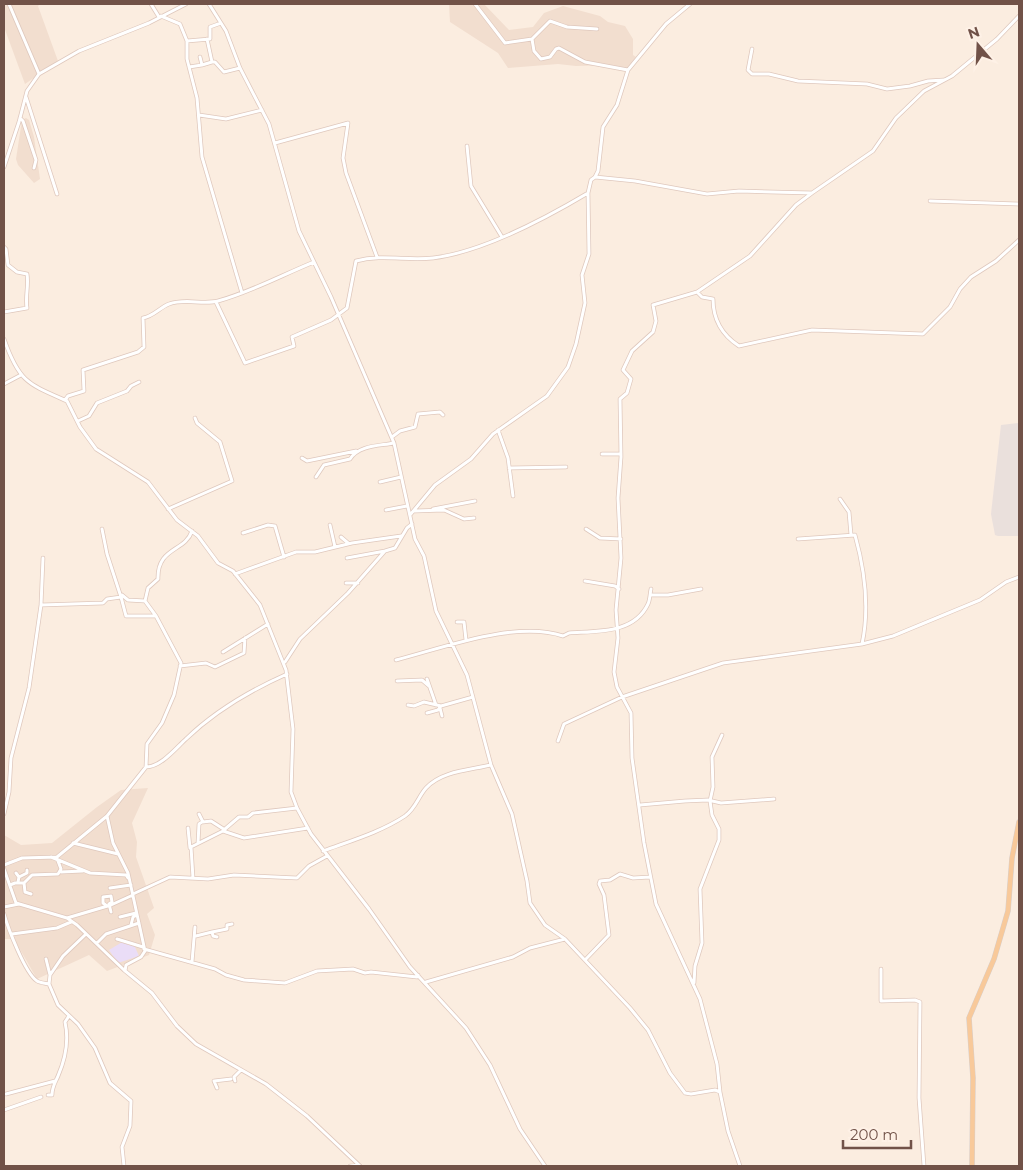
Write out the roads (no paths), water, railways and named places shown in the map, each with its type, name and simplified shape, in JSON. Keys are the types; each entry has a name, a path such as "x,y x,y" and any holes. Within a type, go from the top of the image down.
{"main road":[{"path":"972,1166 973,1078 969,1018 994,959 1008,911 1012,858 1019,822"}],"street":[{"path":"9,4 39,74"},
{"path":"151,4 160,16 180,24 187,42 189,66 197,98 202,158 242,292"},
{"path":"4,167 25,97 32,81 39,74 71,55 186,4"},
{"path":"210,4 226,30 240,68 262,110 276,143 299,231 339,315 392,437 415,539 424,556 438,616 467,675 491,765 512,814 530,903 545,925 565,939 586,960 648,1030 665,1065 685,1093 691,1094 715,1090 720,1092"},
{"path":"475,4 505,43 532,39 550,21 567,27 597,29"},
{"path":"596,177 602,127 617,105 628,70 666,24 690,4"},
{"path":"740,1166 728,1131 713,1047 700,999 659,911 650,877 632,758 632,719 614,672 618,630 616,610 620,589 621,539 618,498 621,454 620,399 627,393 631,379 623,370 632,352 653,332 656,321 653,305 697,292 750,256 796,205 873,151 896,118 924,91 945,80 997,39 1019,16"},
{"path":"187,42 207,39 211,36 210,28 221,23"},
{"path":"207,39 212,62"},
{"path":"532,39 534,52 541,59 550,57 556,49 560,48 585,62 628,70"},
{"path":"752,49 748,70 752,74 769,74 798,81 867,84 887,88 906,87 928,80 945,80"},
{"path":"200,57 202,65"},
{"path":"189,66 215,62 224,72 240,68"},
{"path":"25,97 29,102 57,194"},
{"path":"199,115 226,119 262,110"},
{"path":"20,118 23,121 36,160 34,168"},
{"path":"276,143 348,124 344,158 346,173 377,257"},
{"path":"467,146 471,186 502,237"},
{"path":"410,515 435,485 471,459 498,430 547,396 568,367 576,344 585,303 582,275 589,254 588,193 591,180 596,177 635,181 707,194 739,191 812,193"},
{"path":"216,302 245,363 294,346 292,337 339,315 347,308 356,261 377,257 434,258 502,237 547,216 588,193"},
{"path":"930,201 1019,204"},
{"path":"697,292 702,297 713,299 713,311 720,331 739,346 812,330 923,334 950,307 960,289 971,276 996,261 1019,240"},
{"path":"4,247 7,252 8,265 17,272 27,274 28,283 25,293 27,308 4,312"},
{"path":"65,400 68,396 84,391 83,370 138,352 144,347 143,318 153,316 160,309 172,303 216,302 314,262"},
{"path":"4,339 10,357 21,375 43,392 65,400 96,449 148,482 168,509 192,532 218,563 235,574 260,605 284,662 287,674 293,729 290,755 291,792 297,808 323,851 369,909 410,967 426,982 466,1028 494,1072 520,1129 545,1166"},
{"path":"4,384 21,375"},
{"path":"78,421 88,416 97,403 127,391 131,386 139,382"},
{"path":"392,437 400,431 415,427 418,414 440,412 443,415"},
{"path":"168,509 232,481 220,442 197,423 195,418"},
{"path":"498,430 503,438 513,496"},
{"path":"302,458 306,461 394,443"},
{"path":"316,477 324,465 350,459 357,451"},
{"path":"602,454 621,454"},
{"path":"509,468 566,467"},
{"path":"380,482 401,477"},
{"path":"840,499 848,512 851,535"},
{"path":"414,511 475,501"},
{"path":"386,510 407,506"},
{"path":"433,509 450,511 464,519 474,518"},
{"path":"347,558 394,548 401,536 412,524"},
{"path":"243,534 268,525 275,526 284,557"},
{"path":"330,525 335,547"},
{"path":"102,529 107,554 126,616 156,616"},
{"path":"586,529 600,538 621,539"},
{"path":"4,865 22,858 56,857 107,816 146,767 147,744 162,724 171,702 180,666 175,650 156,616 145,601 148,588 158,580 158,566 168,553 184,542 192,532"},
{"path":"798,539 855,535 865,573 866,624 862,644"},
{"path":"235,574 296,552 401,536"},
{"path":"341,538 349,544"},
{"path":"284,662 300,639 358,583 385,551"},
{"path":"4,814 9,792 11,758 29,688 41,605 43,558"},
{"path":"558,740 564,724 622,697 722,663 862,644 893,636 980,600 1006,582 1019,577"},
{"path":"585,581 615,586 620,589"},
{"path":"348,593 346,583 358,583"},
{"path":"396,660 466,640 546,630 563,636 569,633 618,630 634,622 648,605 651,589"},
{"path":"650,595 668,595 701,589"},
{"path":"41,605 103,603 107,598 121,596 128,600 145,601"},
{"path":"456,622 464,622 466,640"},
{"path":"223,652 268,624"},
{"path":"180,666 206,663 215,667 244,653 245,638"},
{"path":"146,767 152,767 169,756 220,710 287,674"},
{"path":"427,679 436,705"},
{"path":"402,680 422,680 429,686"},
{"path":"428,713 441,706 473,697"},
{"path":"408,705 414,706 424,702 441,706"},
{"path":"441,706 442,716"},
{"path":"694,984 695,966 702,943 699,894 703,876 715,853 719,840 719,829 712,815 710,801 713,786 713,754 722,735"},
{"path":"323,851 373,832 406,816 418,803 424,790 432,782 448,775 491,765"},
{"path":"640,805 710,801 721,803 774,799"},
{"path":"191,849 198,843 225,830 239,817 248,817 253,813 297,808"},
{"path":"199,814 202,822"},
{"path":"107,816 107,825 130,880 144,948 141,957 126,965 125,972"},
{"path":"198,843 196,840 200,822 211,821 225,830 244,838 308,828"},
{"path":"188,828 193,878"},
{"path":"73,842 118,854"},
{"path":"67,918 117,902 170,877 193,878 234,875 297,878 309,866 327,856"},
{"path":"51,857 83,871"},
{"path":"58,861 61,872"},
{"path":"70,872 73,868"},
{"path":"4,869 16,903 67,918 97,943 125,972 152,993 177,1026 196,1044 266,1084 307,1116 360,1166"},
{"path":"19,877 27,873 27,870"},
{"path":"32,894 25,892 24,884 32,875 83,871 126,875 130,880"},
{"path":"16,873 19,877 18,882"},
{"path":"586,960 609,935 604,895 599,884 600,881 610,880 620,874 632,878 650,877"},
{"path":"10,886 18,882 24,884"},
{"path":"110,888 131,885"},
{"path":"4,907 20,904"},
{"path":"109,905 111,912"},
{"path":"4,914 6,930 12,934 16,948 31,974 39,982 49,984"},
{"path":"120,917 137,914"},
{"path":"131,925 133,917 137,914"},
{"path":"12,934 57,928 71,922"},
{"path":"97,943 106,934 138,923"},
{"path":"196,936 227,929 227,925 232,924"},
{"path":"192,962 196,927"},
{"path":"212,932 213,936 217,937"},
{"path":"50,975 63,956 86,934"},
{"path":"117,939 244,980 285,983 317,971 353,969 365,974 370,972 417,977 418,975"},
{"path":"426,982 513,957 530,948 565,939"},
{"path":"46,960 50,975 49,984 58,1005 95,1048 113,1087 131,1101 130,1126 122,1147 124,1166"},
{"path":"881,969 881,1001 914,1000 920,1002 919,1098 924,1166"},
{"path":"48,1095 52,1095 55,1081 65,1059 67,1035 65,1022 69,1016"},
{"path":"217,1088 214,1081 231,1080 241,1070"},
{"path":"6,1094 55,1081"},
{"path":"4,1110 41,1098"},
{"path":"350,1166 360,1166"}]}
